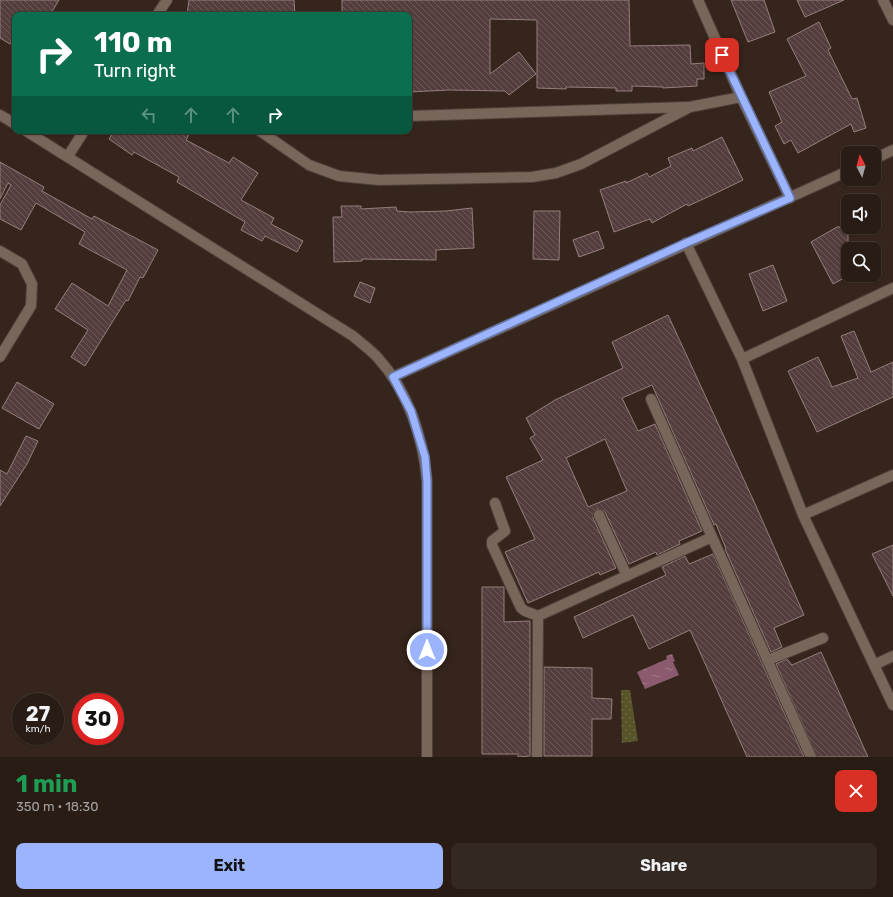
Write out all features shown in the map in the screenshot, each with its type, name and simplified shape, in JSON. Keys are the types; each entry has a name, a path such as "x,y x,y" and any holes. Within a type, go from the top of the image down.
{"street":[{"path":"159,12 167,0"},
{"path":"698,0 740,97 790,198"},
{"path":"884,0 892,17"},
{"path":"412,116 690,107 740,97"},
{"path":"264,134 309,165 339,176 379,180 532,178 556,173 581,164 690,107"},
{"path":"0,115 12,122"},
{"path":"31,134 353,336 378,358 393,377 411,411 425,457 427,481 427,757"},
{"path":"68,156 82,134"},
{"path":"881,156 893,150"},
{"path":"393,377 686,243 841,174"},
{"path":"686,243 742,359 803,515 893,705"},
{"path":"0,251 22,264 32,284 31,306 0,357"},
{"path":"742,359 893,288"},
{"path":"651,399 811,757"},
{"path":"803,515 893,475"},
{"path":"495,503 505,531 492,541 492,545 522,608 525,612 538,616 712,537"},
{"path":"599,515 627,576"},
{"path":"537,757 538,616"},
{"path":"768,660 823,638"},
{"path":"874,665 893,656"}],"shaded area":[{"path":"621,690 630,690 638,741 622,743"}],"water":[{"path":"672,654 675,661 673,662 679,675 645,689 637,672 667,659 666,656"}],"building":[{"path":"0,0 59,0 52,12 12,12 12,40 10,44 0,38"},
{"path":"189,0 294,0 295,12 187,12"},
{"path":"342,0 629,0 630,46 690,45 691,64 704,63 704,79 697,79 697,86 663,88 632,86 632,91 616,91 616,88 537,88 537,20 490,19 490,74 519,52 536,74 509,95 505,91 449,90 412,92 412,12 342,12"},
{"path":"731,0 764,0 775,32 748,42"},
{"path":"797,0 844,0 805,17"},
{"path":"819,22 831,48 828,50 852,99 857,98 866,128 854,132 851,124 798,153 791,140 784,144 775,126 782,122 769,92 806,76 787,39"},
{"path":"112,134 189,134 186,140 229,163 233,157 258,173 241,200 274,218 271,224 303,241 297,252 265,236 262,241 241,230 245,222 177,182 179,177 134,152 132,155 109,139"},
{"path":"722,137 743,180 688,206 687,204 652,223 650,219 614,232 600,190 626,181 626,183 647,173 649,177 671,166 668,158 692,148 693,151"},
{"path":"0,162 44,187 42,191 92,219 94,216 158,250 143,278 140,277 128,301 126,300 85,366 71,357 88,330 55,309 72,283 108,306 127,270 79,244 85,232 36,203 21,230 0,219 0,205 11,185 8,183 0,199"},
{"path":"341,206 361,206 361,209 396,207 397,211 410,212 446,211 472,208 474,248 436,250 436,260 362,259 362,261 334,262 333,217 342,217"},
{"path":"534,211 560,211 559,260 533,259"},
{"path":"837,227 841,227 841,234 848,234 848,242 841,242 841,280 833,284 811,242"},
{"path":"598,231 604,248 579,257 573,240"},
{"path":"773,265 787,301 763,311 749,274"},
{"path":"360,282 375,288 370,303 354,296"},
{"path":"668,315 756,506 804,615 774,628 782,647 771,652 725,549 716,524 714,525 652,385 622,398 638,431 655,424 702,531 679,541 680,544 657,555 656,552 629,564 605,512 597,509 594,512 593,518 616,568 600,575 599,572 528,603 505,552 535,539 506,477 543,460 530,438 535,435 526,418 555,400 623,368 612,342","holes":["605,439 627,491 588,507 566,458"]},
{"path":"854,331 871,372 893,362 893,397 817,432 788,371 818,357 832,387 858,378 841,336"},
{"path":"17,382 54,404 39,429 2,408"},
{"path":"26,436 38,441 27,464 0,506 0,470 7,474"},
{"path":"893,545 893,596 872,554"},
{"path":"713,554 804,757 747,757 690,630 649,649 633,615 583,638 574,617 666,575 662,567 685,556 689,564"},
{"path":"482,587 504,587 504,622 530,621 530,756 518,757 518,754 482,754"},
{"path":"821,652 868,757 817,757 776,664 787,659 792,665"},
{"path":"544,667 592,668 592,698 612,699 611,719 592,719 592,756 544,756"}],"route":[{"path":"427,650 427,481 425,457 411,411 393,377 686,243 790,198 740,97 722,55"}]}
